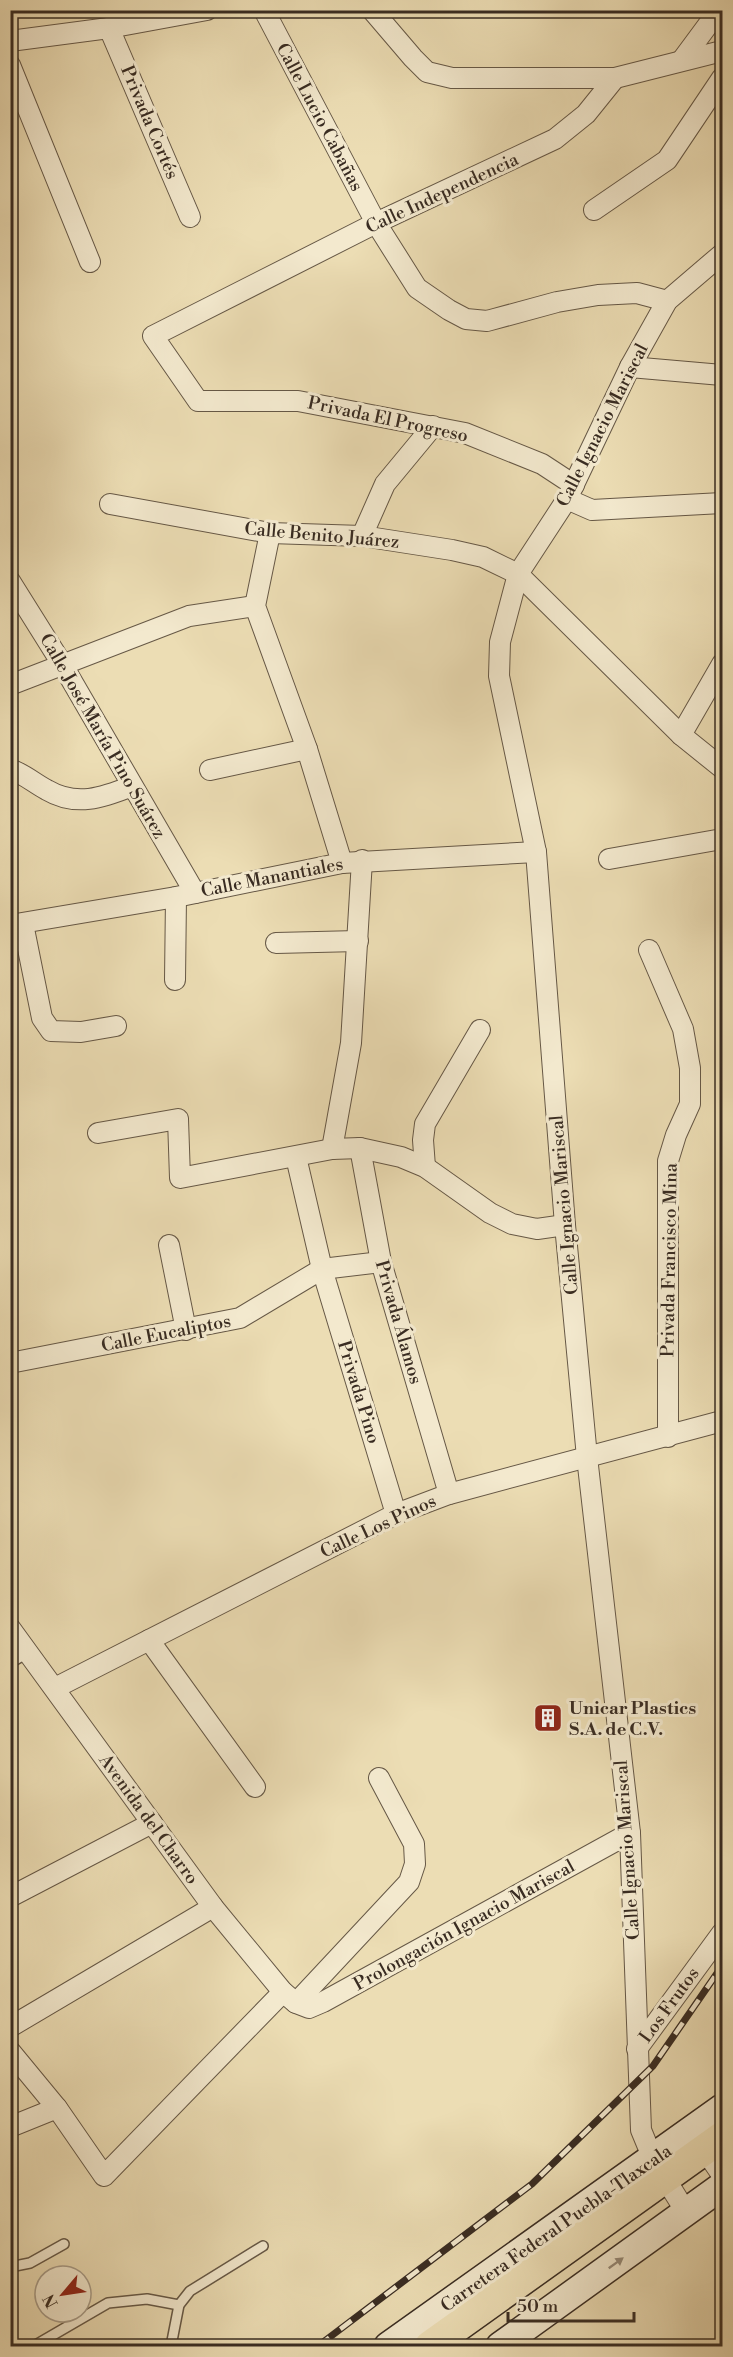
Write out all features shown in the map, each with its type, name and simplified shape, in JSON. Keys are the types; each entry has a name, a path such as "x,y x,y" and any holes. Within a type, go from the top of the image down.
{"main road":[{"name":"Carretera Federal Puebla-Tlaxcala","path":"430,2346 715,2158 723,2109"},
{"name":"Carretera Federal Puebla-Tlaxcala","path":"388,2346 670,2186 715,2158"},
{"name":"Carretera Federal Puebla-Tlaxcala","path":"513,2343 670,2186"},
{"name":"Carretera Federal Puebla-Tlaxcala","path":"463,2346 670,2186"}],"street":[{"path":"10,40 110,28 207,10"},
{"name":"Calle Lucio Cabañas","path":"264,10 376,223 417,288 466,319 487,321 557,302 598,296 637,293 667,301"},
{"path":"372,10 427,72 452,78 615,78 723,51"},
{"path":"682,60 719,10"},
{"name":"Privada Cortés","path":"110,28 190,217"},
{"path":"10,65 90,262"},
{"name":"Calle Independencia","path":"153,336 376,223 555,139 586,114 615,78"},
{"path":"594,210 667,160 723,78"},
{"name":"Calle Ignacio Mariscal","path":"670,2186 641,2130 630,1833 587,1457 565,1225 536,852 499,676 500,642 518,574 571,492 630,367 667,301 723,254"},
{"name":"Privada El Progreso","path":"153,336 198,401 298,401 465,433 542,464 592,510 723,503"},
{"path":"630,367 723,375"},
{"path":"362,536 385,483 433,426"},
{"name":"Calle Benito Juárez","path":"110,504 270,534 362,536 483,558 518,574 681,735 723,768"},
{"path":"270,534 255,606 307,749 342,863"},
{"name":"Calle José María Pino Suárez","path":"10,581 62,664 132,786 185,895"},
{"path":"10,685 189,616 255,606"},
{"path":"681,735 723,664"},
{"path":"210,770 307,749"},
{"path":"10,769 22,773 48,791 74,801 100,799 132,786"},
{"path":"609,859 723,839"},
{"name":"Calle Manantiales","path":"17,925 362,860 536,852"},
{"path":"332,1149 351,1043 362,860"},
{"path":"175,980 185,895"},
{"path":"17,925 42,1018 51,1031 81,1032 116,1026"},
{"path":"276,943 358,940"},
{"name":"Privada Francisco Mina","path":"649,950 683,1029 690,1068 690,1104 676,1135 668,1161 668,1437"},
{"path":"425,1167 423,1140 425,1124 480,1030"},
{"path":"98,1132 178,1119 180,1178 332,1149 360,1148 401,1156 425,1167 489,1213 512,1224 537,1229 565,1225"},
{"name":"Privada Álamos","path":"360,1148 381,1262 449,1494"},
{"name":"Privada Pino","path":"296,1157 322,1269 396,1514"},
{"path":"169,1245 186,1330"},
{"name":"Calle Eucaliptos","path":"10,1363 240,1318 322,1269 381,1262"},
{"name":"Calle Los Pinos","path":"55,1688 396,1514 449,1494 723,1421"},
{"name":"Avenida del Charro","path":"10,1628 213,1907 290,1998"},
{"path":"149,1640 255,1787"},
{"path":"10,2051 57,2108 104,2176 408,1882 415,1864 414,1845 379,1778"},
{"path":"10,1897 152,1823"},
{"name":"Prolongación Ignacio Mariscal","path":"290,1998 309,2008 322,2002 630,1833"},
{"path":"10,2027 213,1907"},
{"name":"Los Frutos","path":"637,2049 723,1933"},
{"path":"10,2127 57,2108"}],"lane":[{"path":"10,1663 28,1652"},
{"path":"10,2267 30,2264 64,2244"},
{"path":"171,2346 179,2305 190,2291 263,2246"},
{"path":"34,2346 108,2303 147,2299 179,2305"}],"railway":[{"path":"318,2346 532,2184 653,2066 722,1966"}],"place":[{"name":"Unicar Plastics S.A. de C.V.","path":"548,1718"}]}
